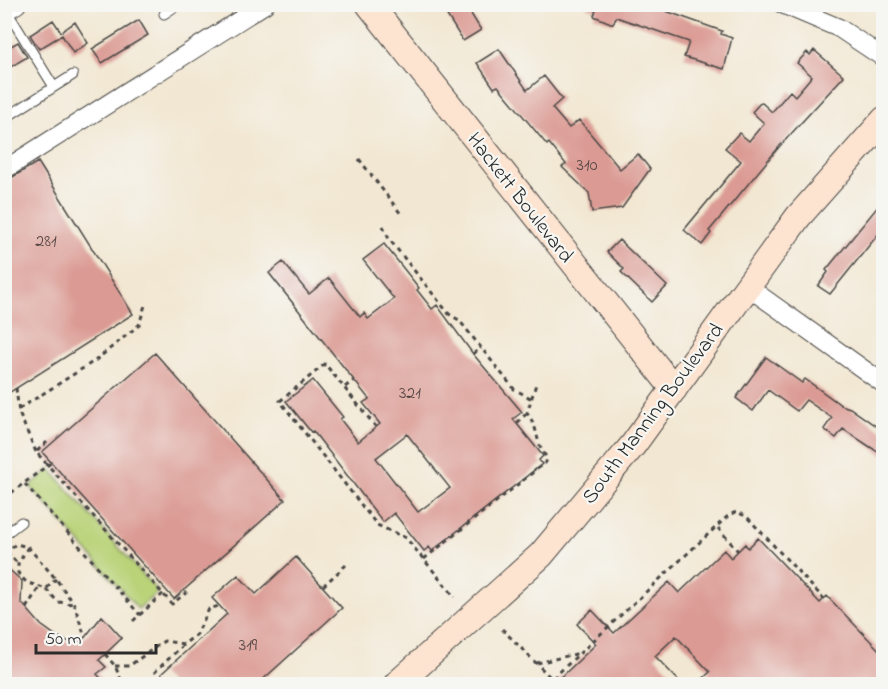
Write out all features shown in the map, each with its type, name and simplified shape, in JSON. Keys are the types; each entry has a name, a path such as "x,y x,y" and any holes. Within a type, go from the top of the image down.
{"street":[{"path":"6,169 265,4"},
{"name":"Hackett Boulevard","path":"369,4 674,389"},
{"path":"782,4 839,28 884,58"},
{"name":"South Manning Boulevard","path":"397,684 541,555 633,445 798,217 837,170 884,120"},
{"path":"748,287 884,384"}],"lane":[{"path":"164,14 179,4"},
{"path":"8,9 54,87"},
{"path":"10,115 73,75"},
{"path":"4,535 21,522"}],"path":[{"path":"359,159 401,214"},
{"path":"383,226 389,238 443,306 459,320 514,389 532,399"},
{"path":"19,409 96,360 140,325 146,302"},
{"path":"473,354 481,348"},
{"path":"376,427 325,364 280,401 377,525 406,538 455,597"},
{"path":"345,387 354,380"},
{"path":"517,423 527,413 536,384"},
{"path":"16,388 19,409 36,452 50,463 172,604 185,593 188,599"},
{"path":"424,559 546,462 547,458 536,444 537,427 527,413"},
{"path":"36,452 47,442"},
{"path":"11,493 26,484 50,463"},
{"path":"26,484 140,615"},
{"path":"502,629 552,679 732,513 746,516 824,599"},
{"path":"718,528 738,551"},
{"path":"18,564 6,553 16,544 24,544 56,579 74,604 85,637"},
{"path":"28,548 18,564 18,573 39,588 46,589 58,602 74,604"},
{"path":"323,586 346,565"},
{"path":"46,589 56,579"},
{"path":"26,608 39,588"},
{"path":"133,621 166,591"},
{"path":"203,607 209,609 219,606"},
{"path":"154,673 197,634 209,609"},
{"path":"115,666 129,666 164,641 184,644"},
{"path":"536,663 582,652"},
{"path":"105,654 115,666 123,684"}],"green space":[{"path":"50,469 158,592 138,609 30,486"}],"building":[{"path":"451,4 465,4 481,30 463,41 443,9"},
{"path":"587,4 646,4 722,31 721,34 732,38 724,69 684,57 689,42 616,17 613,24 594,16 596,10 586,7"},
{"path":"53,20 61,32 75,22 88,43 73,53 62,35 39,49 30,35"},
{"path":"139,20 148,35 102,63 92,49"},
{"path":"18,42 27,57 4,71 4,50"},
{"path":"499,49 527,90 544,76 562,99 552,108 569,128 579,120 620,169 638,154 650,169 622,208 592,212 589,193 562,167 566,164 549,143 547,145 498,86 494,88 477,63"},
{"path":"814,50 844,76 779,147 709,231 711,233 702,245 684,230 741,161 725,148 739,133 749,141 764,123 752,112 761,102 772,112 790,91 795,96 812,76 797,63 807,52 810,55"},
{"path":"38,162 133,314 4,396 4,182"},
{"path":"884,199 884,227 830,294 818,286 828,272 826,270"},
{"path":"619,240 667,286 652,302 621,272 624,269 607,252"},
{"path":"384,244 419,288 417,290 432,309 437,305 473,354 522,412 513,419 543,456 539,460 542,464 432,551 429,547 424,551 394,513 383,522 313,431 311,432 286,401 313,380 343,417 340,419 358,442 380,424 363,403 369,399 269,273 283,262 309,294 329,278 360,317 364,313 368,319 394,299 363,260","holes":["407,434 450,488 418,512 376,458"]},
{"path":"155,353 285,500 174,599 42,452"},
{"path":"766,357 802,383 805,379 884,432 884,456 843,429 836,438 824,429 832,418 806,400 797,411 768,390 753,411 736,398"},
{"path":"758,538 820,603 827,596 884,655 884,684 697,684 710,672 676,636 655,656 682,684 554,684 596,644 577,624 592,610 614,633 669,582 679,593 724,550 731,558 745,544 748,548"},
{"path":"296,557 342,608 258,684 171,684 161,674 227,614 212,598 238,575 256,594"},
{"path":"4,565 22,581 21,602 41,625 55,635 66,641 82,641 102,616 122,638 99,660 106,667 97,674 106,684 4,684"}]}
